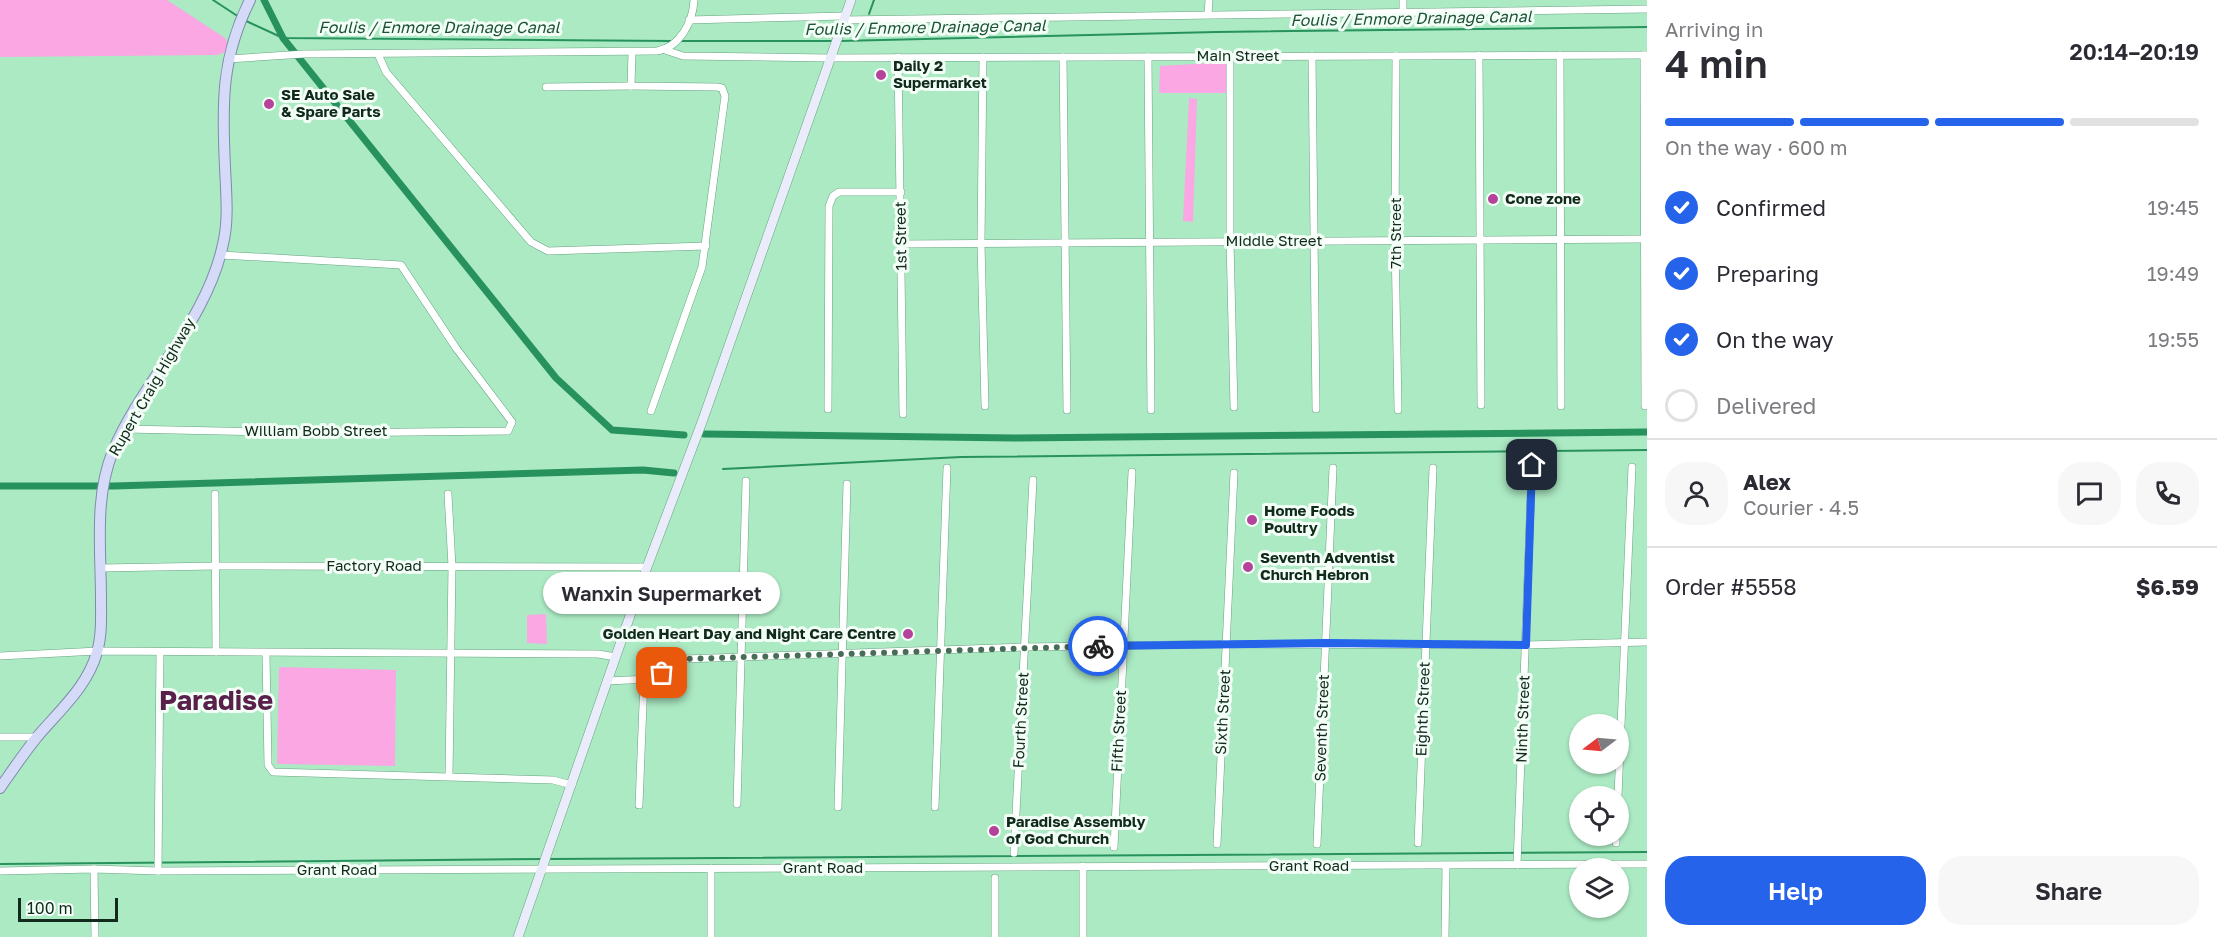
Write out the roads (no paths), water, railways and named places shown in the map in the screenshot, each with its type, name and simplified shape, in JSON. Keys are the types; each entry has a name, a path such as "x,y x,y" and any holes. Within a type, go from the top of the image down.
{"main road":[{"name":"Rupert Craig Highway","path":"0,788 37,737 85,678 98,651 102,622 102,486 114,449 191,319 209,286 221,255 226,225 223,93 228,59 250,0"},
{"path":"518,937 569,783 607,681 612,658 694,446 851,0"}],"street":[{"path":"667,49 684,33 694,0"},
{"path":"1208,14 1209,0"},
{"path":"1403,0 1403,11"},
{"path":"689,20 1647,9"},
{"name":"Main Street","path":"228,59 304,54 632,52 667,49 683,56 829,58 1645,55"},
{"path":"631,86 632,52"},
{"path":"378,54 386,72 531,243 549,251 706,246"},
{"path":"1479,55 1480,405"},
{"path":"1560,55 1562,406"},
{"path":"1645,55 1645,406"},
{"path":"1230,56 1230,241 1234,407"},
{"path":"1312,56 1316,409"},
{"name":"7th Street","path":"1396,56 1395,240 1398,410"},
{"name":"1st Street","path":"898,57 903,414"},
{"path":"983,57 981,243 986,406"},
{"path":"1063,57 1067,410"},
{"path":"1148,57 1151,410"},
{"path":"546,87 722,88 725,96 702,267 651,411"},
{"path":"828,409 829,206 833,196 839,192 901,192"},
{"name":"Middle Street","path":"902,244 1646,239"},
{"name":"William Bobb Street","path":"125,429 315,433 508,431 512,422 456,348 401,265 221,255"},
{"name":"Ninth Street","path":"1517,865 1532,465"},
{"path":"1618,786 1632,467"},
{"path":"935,807 947,468"},
{"name":"Seventh Street","path":"1317,844 1334,468"},
{"name":"Eighth Street","path":"1418,843 1432,468"},
{"name":"Fifth Street","path":"1114,848 1132,472"},
{"name":"Sixth Street","path":"1216,844 1234,472"},
{"name":"Fourth Street","path":"1014,853 1033,480"},
{"path":"737,804 746,481"},
{"path":"838,807 847,484"},
{"path":"215,494 216,652"},
{"path":"448,494 452,566 449,776"},
{"name":"Factory Road","path":"101,568 647,567"},
{"path":"607,681 650,679 662,673 671,664 684,659 843,653 1124,645 1326,643 1526,645 1647,642"},
{"path":"0,656 98,651 450,655 598,654 612,658"},
{"path":"158,871 160,652"},
{"path":"266,653 268,765 273,772 449,776 553,780 569,783"},
{"path":"639,804 644,679"},
{"path":"0,737 37,737"},
{"name":"Grant Road","path":"0,871 1647,864"},
{"path":"1083,866 1083,937"},
{"path":"1445,937 1446,866"},
{"path":"711,868 711,937"},
{"path":"94,869 95,937"},
{"path":"995,878 995,937"}],"waterway":[{"name":"Foulis / Enmore Drainage Canal","path":"213,0 239,17"},
{"path":"264,0 283,38 556,378 612,430 684,435"},
{"path":"869,14 874,0"},
{"name":"Foulis / Enmore Drainage Canal","path":"244,20 283,38 672,41"},
{"name":"Foulis / Enmore Drainage Canal","path":"840,41 1216,32 1647,27"},
{"name":"Foulis / Enmore Drainage Canal","path":"681,41 834,41"},
{"path":"704,434 1015,438 1647,432"},
{"path":"723,469 961,457 1647,450"},
{"path":"0,486 114,486 643,470 674,473"},
{"path":"549,859 1647,852"},
{"path":"0,864 543,859"}],"place":[{"name":"Daily 2 Supermarket","path":"881,75"},
{"name":"SE Auto Sale & Spare Parts","path":"269,104"},
{"name":"Cone zone","path":"1493,199"},
{"name":"Home Foods Poultry","path":"1252,520"},
{"name":"Seventh Adventist Church Hebron","path":"1248,567"},
{"name":"Golden Heart Day and Night Care Centre","path":"908,634"},
{"name":"Wanxin Supermarket","path":"662,673"},
{"name":"Paradise Assembly of God Church","path":"994,831"}],"district":[{"name":"Paradise","path":"216,701"}]}
